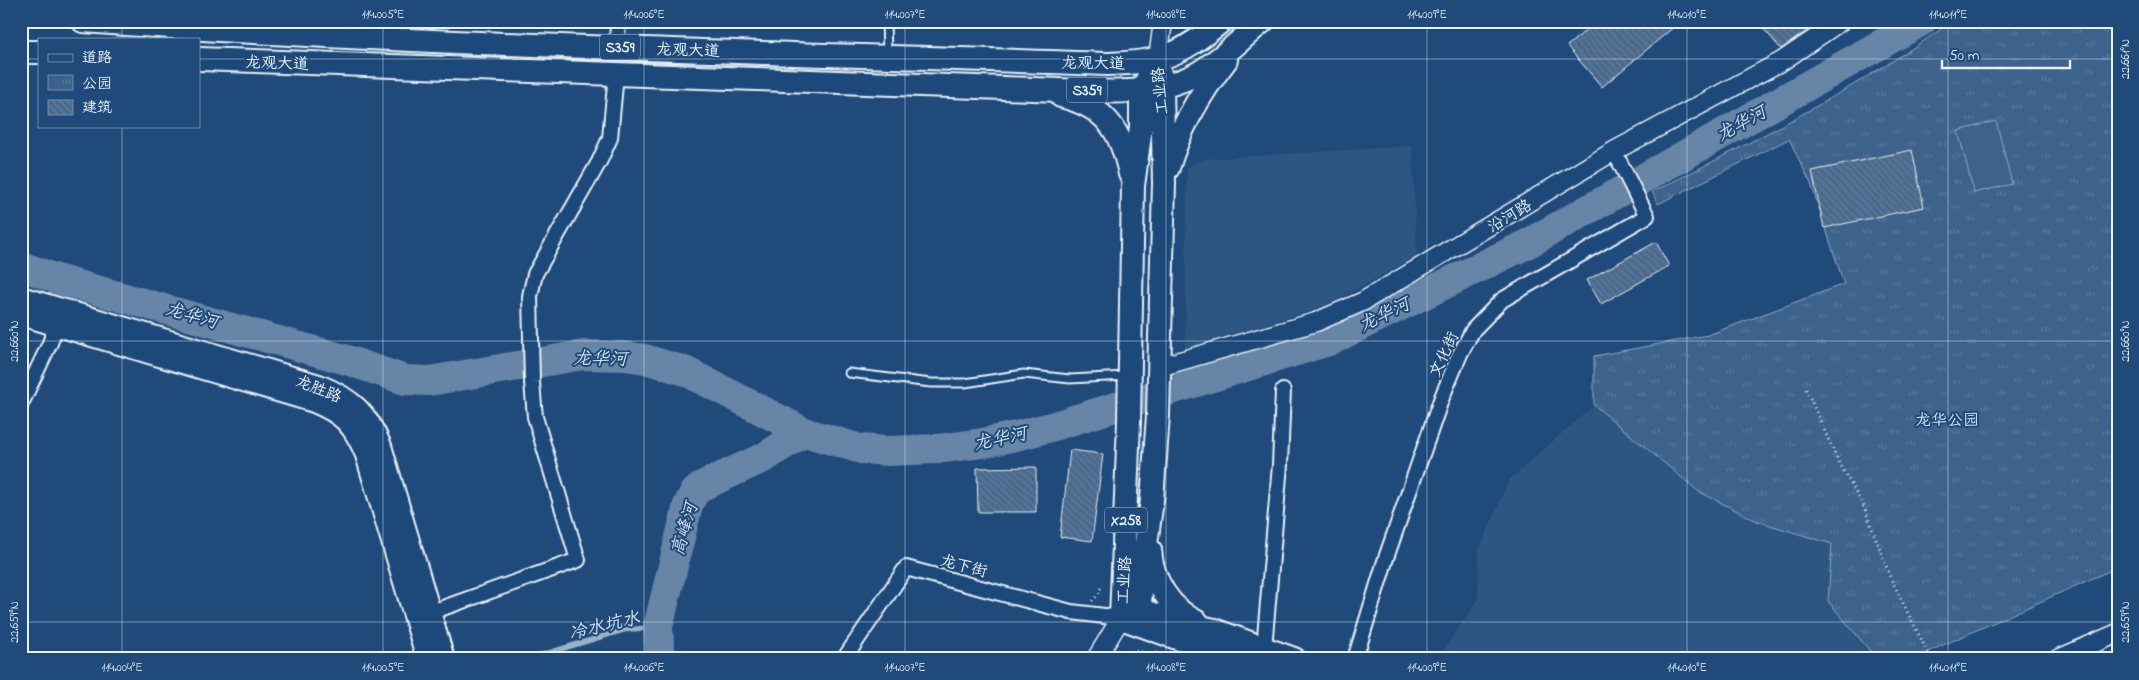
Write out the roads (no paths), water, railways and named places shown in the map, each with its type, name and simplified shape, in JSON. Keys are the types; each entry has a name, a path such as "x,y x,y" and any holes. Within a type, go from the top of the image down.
{"main road":[{"name":"龙观大道","path":"83,21 239,32 1108,64 1158,60 1179,52 1222,21"},
{"name":"龙观大道","path":"200,59 1033,89 1140,91 1174,85 1200,72 1240,42 1263,21"},
{"path":"1164,183 1173,151 1185,128 1210,82 1240,42"},
{"path":"21,52 38,52"},
{"name":"工业路","path":"1130,613 1141,581 1149,536 1158,415 1164,183 1162,88 1158,60"},
{"name":"工业路","path":"1130,613 1129,379 1133,186 1141,127 1140,91 1158,60"},
{"path":"1033,89 1083,102 1104,116 1115,129 1122,143 1133,186"},
{"name":"龙胜路","path":"21,296 59,317"},
{"name":"龙胜路","path":"21,315 59,317 319,385 345,397 356,406 367,417 381,446 423,615 427,659"},
{"path":"1149,536 1150,556 1154,572 1166,598 1190,619 1214,630"},
{"name":"工业路","path":"1130,613 1214,630 1294,659"},
{"name":"工业路","path":"1130,613 1235,659"},
{"name":"龙胜路","path":"423,615 444,659"}],"street":[{"path":"617,47 618,21"},
{"path":"1158,60 1162,21"},
{"name":"沿河路","path":"1159,370 1316,322 1362,302 1386,284 1618,158 1782,61 1841,21"},
{"path":"423,615 578,560 538,427 532,382 532,285 542,260 599,162 610,138 616,74"},
{"name":"文化街","path":"1355,659 1401,513 1442,397 1460,354 1474,330 1502,300 1647,216 1618,158"},
{"path":"21,404 59,317"},
{"path":"1264,648 1280,466 1283,391"},
{"name":"龙下街","path":"844,659 906,568 1071,612 1130,613"},
{"path":"1096,659 1130,613"},
{"path":"2058,659 2118,633"}],"lane":[{"path":"886,21 887,56"},
{"path":"849,373 931,383 965,383 1024,374 1077,379 1129,379"}],"waterway":[{"name":"龙华河","path":"21,266 60,280 347,360 405,380 429,381 583,355 625,356 645,359 685,371 804,432 861,449 888,451 937,449 983,443 1051,427 1329,341 1527,244 1922,21"},
{"name":"高峰河","path":"660,659 658,627 688,505 694,493 702,486 765,457 804,432"},
{"name":"冷水坑水","path":"528,659 624,630 658,627"}],"park label":[{"name":"龙华公园","path":"1947,419"}]}
